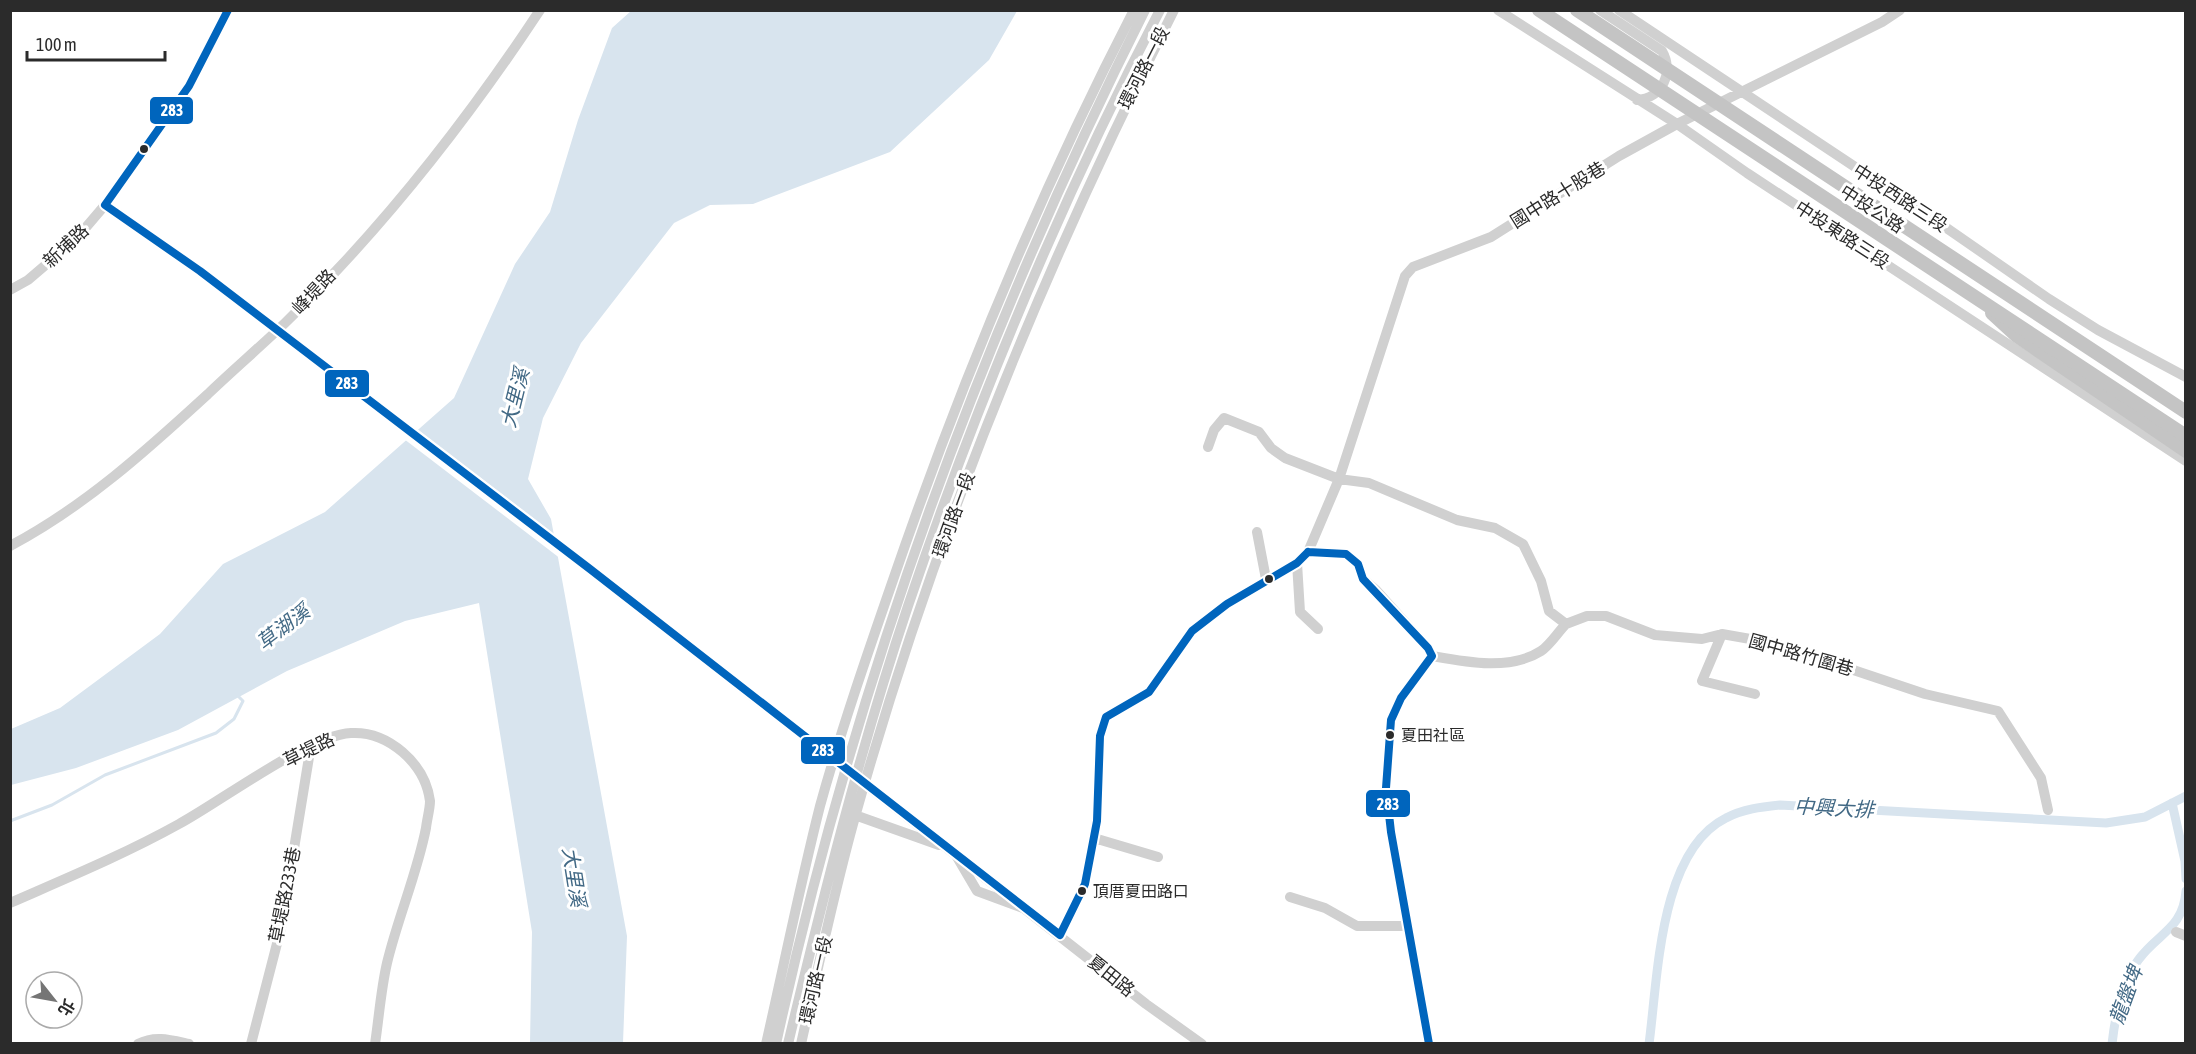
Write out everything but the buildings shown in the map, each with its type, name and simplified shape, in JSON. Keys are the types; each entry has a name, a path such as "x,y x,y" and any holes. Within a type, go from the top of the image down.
{"main road":[{"name":"中投公路","path":"1539,10 2186,436"},
{"name":"中投公路","path":"1577,10 2186,412"},
{"path":"1970,294 2017,336 2186,451"}],"street":[{"name":"新埔路","path":"10,290 28,280 76,239 105,206 189,86 228,10"},
{"name":"峰堤路","path":"10,546 76,506 175,424 286,322 411,185 510,56 540,10"},
{"name":"環河路一段","path":"766,1044 821,806 875,632 926,484 971,368 1079,118 1134,10"},
{"name":"環河路一段","path":"776,1044 834,809 854,739 928,514 982,373 1065,174 1145,10"},
{"name":"環河路一段","path":"788,1044 907,609 994,372 1101,126 1160,10"},
{"name":"環河路一段","path":"801,1044 851,814 924,598 1037,299 1111,135 1173,10"},
{"name":"中投東路三段","path":"1498,10 1677,124 1747,173 2186,461"},
{"path":"1512,10 1545,33 1582,64"},
{"path":"1600,10 1650,42 1662,51 1668,61 1668,73 1662,87 1653,95 1637,100"},
{"name":"中投西路三段","path":"1618,10 2059,305 2186,378"},
{"name":"國中路十股巷","path":"1308,552 1339,479 1400,285 1413,267 1491,237 1619,156 1677,124 1882,22 1900,10"},
{"path":"1650,42 1688,58"},
{"name":"夏田路","path":"105,206 209,278 542,532 1146,1004 1202,1044"},
{"path":"1208,447 1214,430 1224,418 1259,432 1271,448 1285,458 1339,479 1369,483 1457,520 1495,528 1523,544 1541,580 1549,611 1566,624 1543,650 1528,658 1474,664 1432,656"},
{"path":"1257,532 1266,579"},
{"path":"1060,935 1085,884 1097,821 1100,736 1106,717 1149,692 1192,631 1266,579 1297,563 1308,552 1346,554 1358,564 1363,579 1402,617 1432,656"},
{"path":"1297,563 1300,612 1318,629"},
{"name":"國中路竹圍巷","path":"1566,624 1587,616 1606,616 1655,635 1702,639 1722,634 1773,643 1925,694 1983,705 1998,711 2041,778 2049,810"},
{"path":"1722,634 1702,681 1755,694"},
{"path":"1429,1044 1391,832 1386,755 1391,720 1401,698 1432,656"},
{"name":"草堤路","path":"10,903 92,867 179,824 311,745 349,733 368,734 381,738 405,755 414,765 423,780 430,802 420,857 387,963 375,1044"},
{"name":"草堤路233巷","path":"250,1044 281,927 311,745"},
{"path":"821,806 937,843 958,858 976,891 1022,907"},
{"path":"1094,838 1158,856"},
{"path":"1290,897 1325,908 1357,926 1407,926"},
{"path":"138,1044 146,1040 163,1038 189,1044"}],"water":[{"path":"631,11 1017,11 989,60 890,152 753,204 710,205 674,223 581,343 543,418 528,479 551,519 627,936 623,1043 530,1043 532,932 479,603 405,621 287,671 178,730 76,768 11,785 11,729 60,708 160,634 223,564 325,512 454,398 515,264 550,212 578,120 612,28"}],"pier":[{"path":"416,428 557,536 561,559 404,439"}],"waterway":[{"path":"10,821 52,805 105,775 216,733 234,719 243,701 238,696"},
{"name":"中興大排","path":"1649,1044 1660,952 1675,887 1687,858 1704,834 1732,815 1780,805 2106,823 2145,817 2186,796"},
{"name":"龍盤埤","path":"2172,803 2185,861 2186,879"},
{"name":"龍盤埤","path":"2112,1044 2117,1011 2128,978 2146,950 2175,922 2184,904 2186,891"}],"transit line":[{"name":"283","path":"105,205 189,86 228,10"},
{"name":"283","path":"105,205 200,271 590,569 1060,935"},
{"name":"283","path":"1308,552 1346,554 1358,564 1363,579 1428,648 1432,656 1401,698 1391,720 1386,788 1391,832 1429,1044"},
{"name":"283","path":"1060,935 1085,884 1097,821 1100,736 1106,717 1149,692 1192,631 1227,604 1297,563 1308,552"}],"place":[{"name":"夏田社區","path":"1390,735"},
{"name":"頂厝夏田路口","path":"1082,891"}],"water label":[{"name":"大里溪","path":"515,398"},
{"name":"草湖溪","path":"283,627"},
{"name":"大里溪","path":"574,877"}]}
